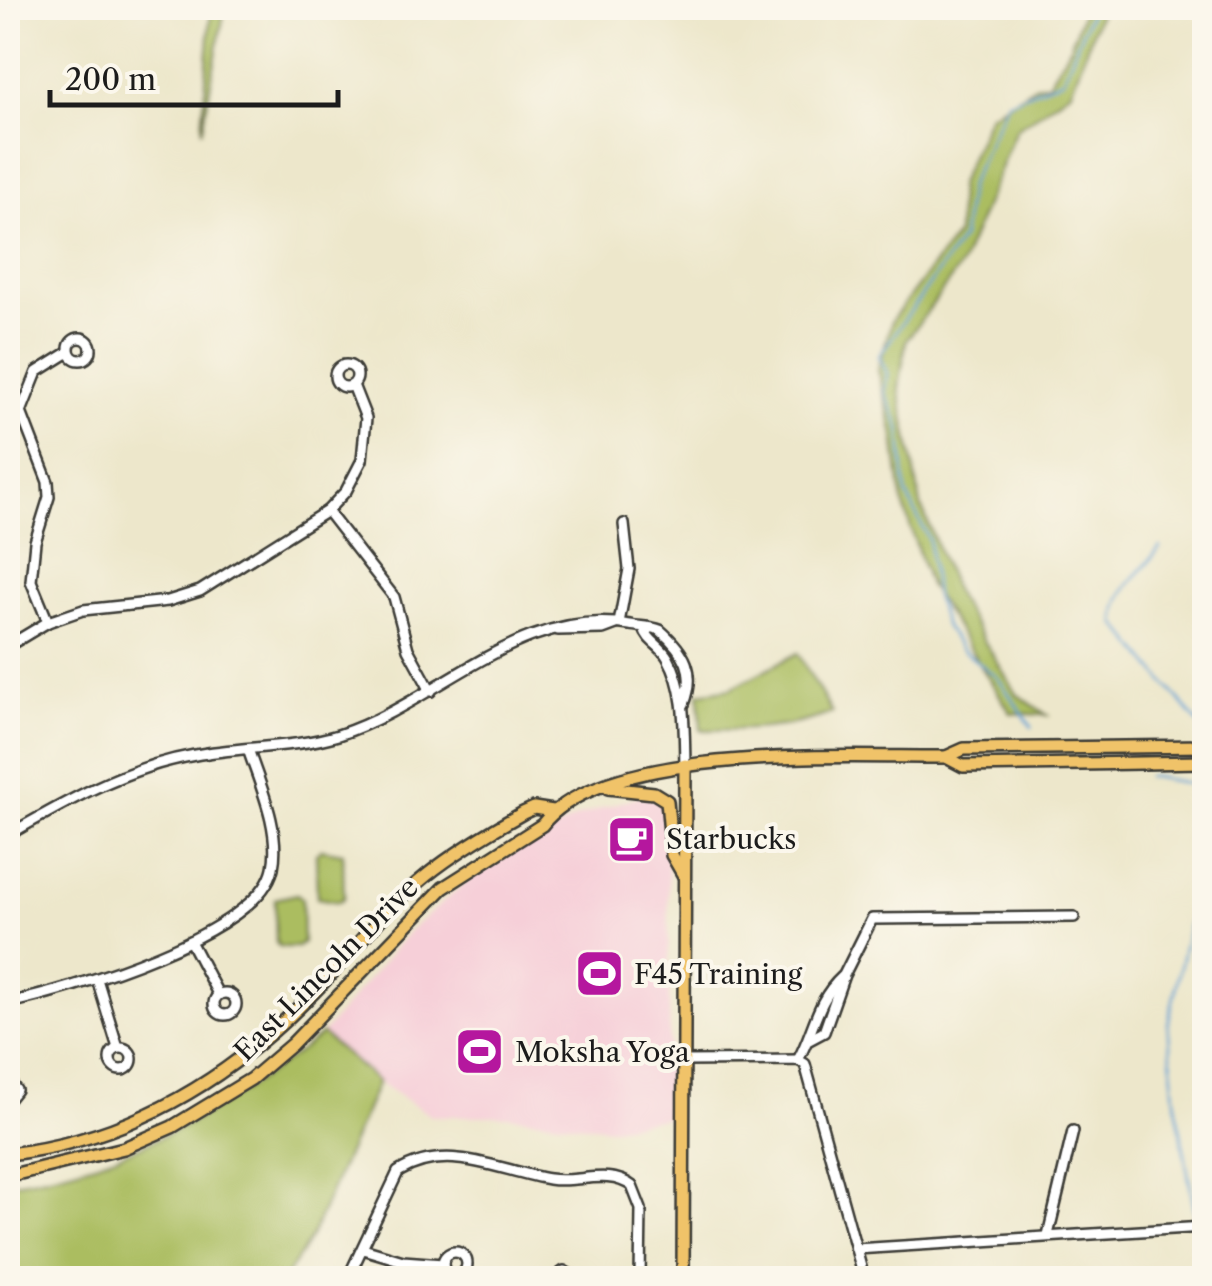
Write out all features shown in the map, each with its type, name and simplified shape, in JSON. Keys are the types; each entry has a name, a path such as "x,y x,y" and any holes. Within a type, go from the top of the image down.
{"main road":[{"name":"East Lincoln Drive","path":"8,1176 124,1148 172,1127 251,1080 292,1044 443,888 542,825 553,811 604,788 685,765 946,757 964,749 1204,746"},
{"path":"1183,747 1183,762"},
{"name":"East Lincoln Drive","path":"946,757 963,766 1204,762"},
{"path":"684,1278 685,765"},
{"path":"604,788 654,793 668,802 672,855 686,881"},
{"name":"East Lincoln Drive","path":"8,1154 107,1132 191,1095 233,1066 295,1012 429,874 524,813 534,808 553,811"}],"street":[{"path":"48,622 31,581 35,542 46,516 48,482 21,412 37,372 69,352"},
{"path":"8,646 48,622 83,610 168,601 200,590 328,511 346,491 362,460 366,418 353,385"},
{"path":"328,511 394,597 408,648 431,691"},
{"path":"619,624 629,569 624,524"},
{"path":"8,835 84,792 130,773 197,754 334,736 370,724 522,639 558,630 604,629 619,624 660,630 689,666 692,685 684,704"},
{"path":"644,628 647,638 662,650 684,704 685,765"},
{"path":"662,650 672,641"},
{"path":"8,1004 97,979 190,941 260,898 271,876 274,838 248,749"},
{"path":"798,1060 809,1040 824,1032 844,975 872,919 1074,917"},
{"path":"190,941 218,994"},
{"path":"97,979 118,1048"},
{"path":"686,1060 798,1060 808,1071 864,1278"},
{"path":"8,1079 16,1090 8,1100"},
{"path":"1048,1236 1073,1131"},
{"path":"348,1278 398,1172 428,1161 472,1160 549,1179 622,1179 639,1199 640,1278"},
{"path":"856,1249 1204,1226"},
{"path":"362,1249 404,1261 443,1264"},
{"path":"554,1278 564,1271 576,1278"}],"shaded area":[{"path":"642,795 663,801 668,815 670,1117 609,1128 509,1116 431,1116 378,1082 322,1034 408,932 478,872 579,816"}],"green space":[{"path":"211,8 225,8 202,131"},
{"path":"1084,8 1101,8 1071,91 1016,129 961,265 906,341 899,388 921,505 957,597 1017,694 1047,715 1011,713 929,585 902,501 894,435 878,370 892,320 957,234 959,183 989,115 1037,85 1048,83 1070,47"},
{"path":"798,653 832,713 783,726 701,730 699,693 731,688"},
{"path":"321,849 343,853 344,897 339,902 317,898 316,854"},
{"path":"297,894 302,898 303,942 298,947 280,947 276,943 275,899"},
{"path":"322,1034 378,1082 311,1237 285,1278 8,1278 8,1183 97,1162 175,1131 249,1088"}],"waterway":[{"path":"1032,727 997,677 962,650 945,627 935,596 929,540 906,493 900,428 885,392 887,373 879,356 962,238 969,185 1007,102 1063,79 1092,8"},
{"path":"1160,547 1124,591 1116,623 1201,727 1202,741"},
{"path":"1147,776 1204,786"},
{"path":"1204,854 1168,1024 1175,1099 1204,1264"}],"place":[{"name":"Starbucks","path":"631,839"},
{"name":"F45 Training","path":"599,974"},
{"name":"Moksha Yoga","path":"480,1052"}]}
